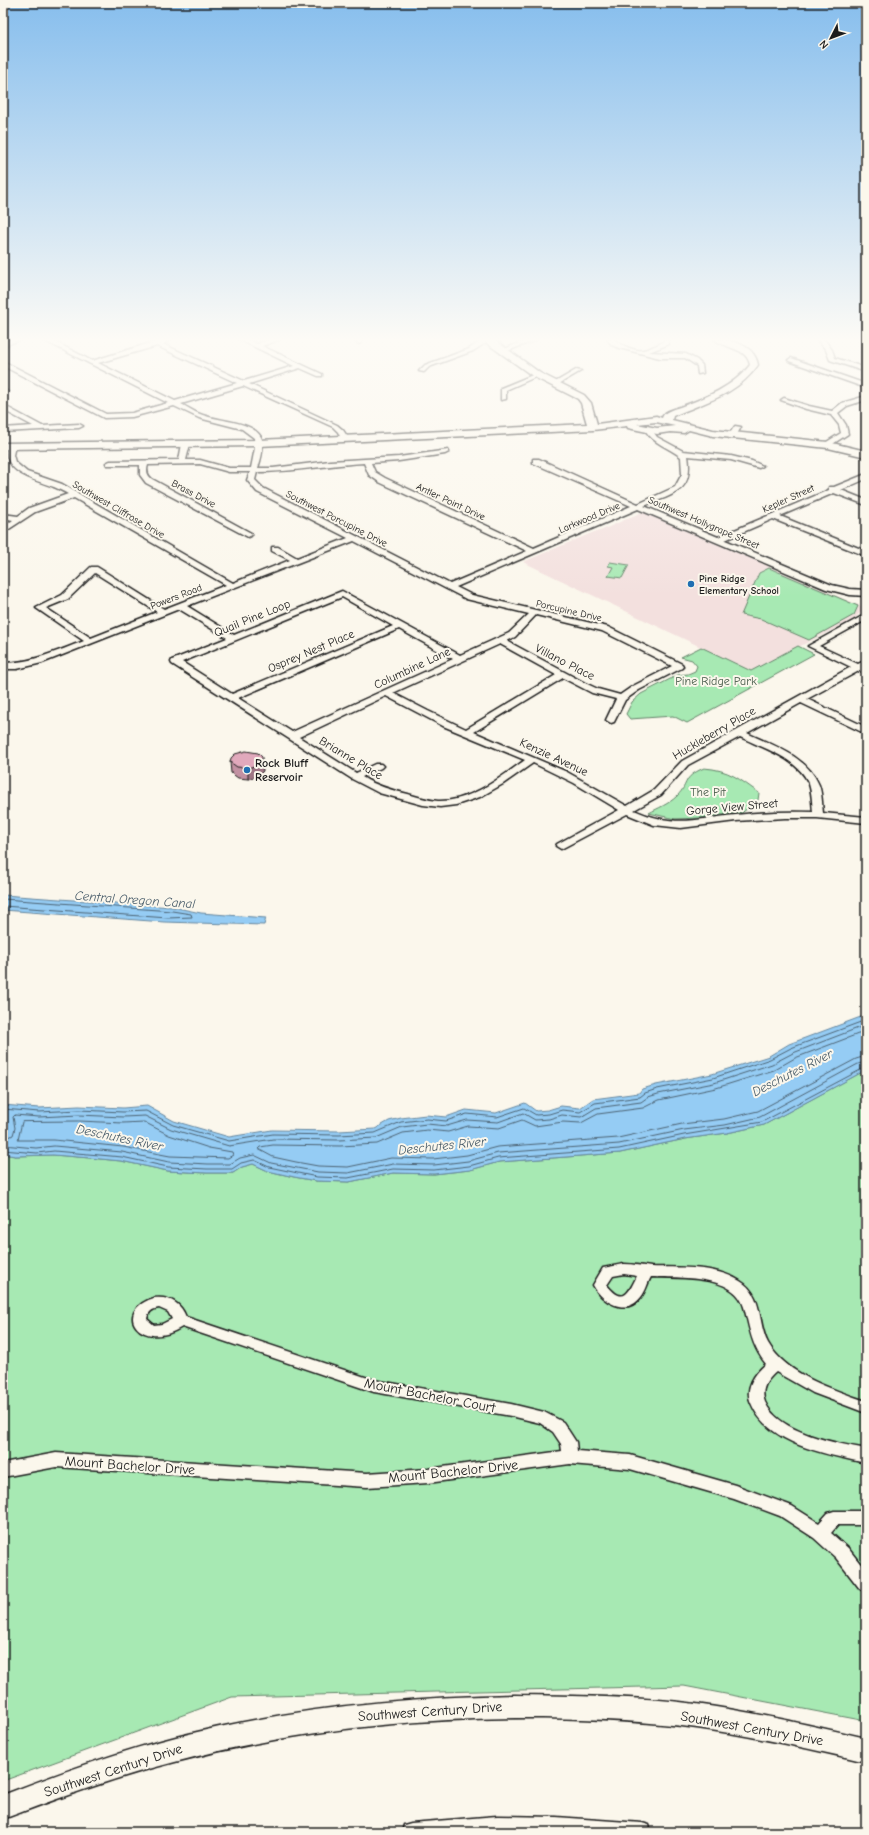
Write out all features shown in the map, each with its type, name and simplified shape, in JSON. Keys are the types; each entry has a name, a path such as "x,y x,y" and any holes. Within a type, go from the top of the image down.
{"main road":[{"path":"7,446 259,443 632,425"},
{"path":"654,425 712,433 734,432 828,445 866,454"},
{"name":"Southwest Century Drive","path":"3,1807 109,1769 199,1743 315,1721 368,1713 423,1709 513,1706 605,1708 697,1716 799,1735 866,1750"}],"street":[{"path":"35,425 41,428"},
{"path":"231,425 247,428 256,434 259,443"},
{"path":"332,425 343,434 345,439"},
{"path":"648,425 654,438 683,454 727,457 759,466"},
{"path":"828,445 844,434 843,425"},
{"path":"3,430 79,426"},
{"path":"663,442 660,435 668,426"},
{"name":"Southwest Porcupine Drive","path":"259,443 251,480 255,486 450,587"},
{"path":"182,462 186,444"},
{"name":"Southwest Cliffrose Drive","path":"7,446 9,466 24,474 59,486 233,586"},
{"path":"110,462 203,462 229,470 289,469 330,463 399,459 445,452"},
{"name":"Larkwood Drive","path":"450,587 670,493 683,485 685,478 685,456 683,454"},
{"name":"Antler Point Drive","path":"367,461 372,474 382,480 534,551"},
{"name":"Southwest Hollygrape Street","path":"536,461 638,507 829,587 850,592 866,593"},
{"name":"Brass Drive","path":"145,462 142,471 143,475 149,481 248,534"},
{"name":"Kepler Street","path":"719,540 832,489 866,476"},
{"path":"832,489 866,503"},
{"path":"3,531 19,519 44,505 74,495"},
{"path":"3,516 19,519"},
{"path":"772,516 866,554"},
{"name":"Powers Road","path":"3,666 28,664 356,538"},
{"path":"276,550 297,561"},
{"path":"90,641 40,608 65,597 94,569 164,612"},
{"name":"Porcupine Drive","path":"450,587 474,599 605,629 679,666 636,688 621,698"},
{"name":"Quail Pine Loop","path":"292,736 175,662 342,594 460,659"},
{"path":"180,606 233,638"},
{"name":"Columbine Lane","path":"292,736 500,641 518,631 534,612"},
{"path":"863,667 812,646 866,617"},
{"name":"Osprey Nest Place","path":"231,698 399,626"},
{"name":"Villano Place","path":"500,641 562,675 595,691 621,698"},
{"name":"Huckleberry Place","path":"561,846 661,791 672,774 685,763 800,699 863,667"},
{"path":"467,732 562,675"},
{"name":"Kenzie Avenue","path":"387,693 430,716 565,775 628,810"},
{"path":"611,720 621,698"},
{"path":"800,699 866,731"},
{"path":"740,733 791,759 802,767 815,786 818,815"},
{"name":"Brianne Place","path":"292,736 368,786 424,802 448,804 468,798 494,785 531,760"},
{"path":"356,777 378,766"},
{"name":"Gorge View Street","path":"628,810 650,821 673,825 772,815 818,815 866,820"},
{"path":"647,1272 697,1274 719,1278 735,1286 744,1293 753,1312 757,1334 764,1350 777,1364 808,1385 865,1405"},
{"name":"Mount Bachelor Court","path":"180,1321 374,1386 511,1410 544,1418 558,1427 568,1442 570,1457"},
{"path":"777,1364 767,1371 759,1380 757,1387 757,1404 765,1415 787,1432 817,1444 866,1456"},
{"name":"Mount Bachelor Drive","path":"3,1470 56,1460 367,1480 428,1476 570,1457 630,1462 735,1492 786,1511 820,1533 842,1553 866,1584"},
{"path":"820,1533 826,1524 834,1518 866,1518"},
{"path":"411,1832 450,1826 521,1825 642,1832"}],"shaded area":[{"name":"Pine Ridge Elementary School","path":"642,512 863,607 862,611 854,619 751,671 523,562 594,532 600,531"}],"green space":[{"path":"610,562 629,565 622,578 608,576 613,567 608,566"},
{"path":"769,568 858,606 854,615 809,640 761,619 741,615 759,573"},
{"name":"Pine Ridge Park","path":"798,646 814,654 687,723 673,716 630,719 626,714 632,702 641,694 678,675 688,674 695,671 697,666 692,660 681,657 701,647 751,671"},
{"name":"The Pit","path":"704,768 728,773 740,779 759,793 758,800 743,812 700,818 675,819 649,813 674,799 689,778"},
{"path":"866,1070 866,1721 684,1686 232,1697 3,1781 3,1154 15,1156 53,1155 90,1158 121,1161 168,1171 207,1173 233,1173 242,1167 253,1164 268,1171 316,1181 349,1182 393,1173 434,1174 470,1170 499,1162 620,1153 685,1139 727,1133 764,1125"}],"water":[{"path":"3,895 172,907 201,913 266,918 264,925 164,922 3,910"},
{"name":"Deschutes River","path":"866,1015 866,1070 764,1125 727,1133 685,1139 620,1153 499,1162 470,1170 434,1174 393,1173 349,1182 316,1181 294,1177 268,1171 253,1164 242,1167 233,1173 207,1173 168,1171 121,1161 90,1158 53,1155 15,1156 3,1154 3,1133 6,1130 5,1123 3,1122 3,1105 39,1108 79,1106 123,1108 147,1106 174,1121 229,1137 272,1130 339,1131 375,1129 389,1121 401,1118 426,1115 446,1117 466,1110 496,1113 525,1103 536,1111 548,1110 561,1106 580,1108 593,1099 639,1093 642,1089 656,1085 712,1074 769,1056 789,1044"}],"building":[{"path":"246,751 258,753 262,757 262,760 257,765 248,768 237,767 230,762 231,758 235,754"}],"place":[{"name":"Pine Ridge Elementary School","path":"691,584"},
{"name":"Rock Bluff Reservoir","path":"247,770"}],"water label":[{"name":"Central Oregon Canal","path":"135,899"}]}
